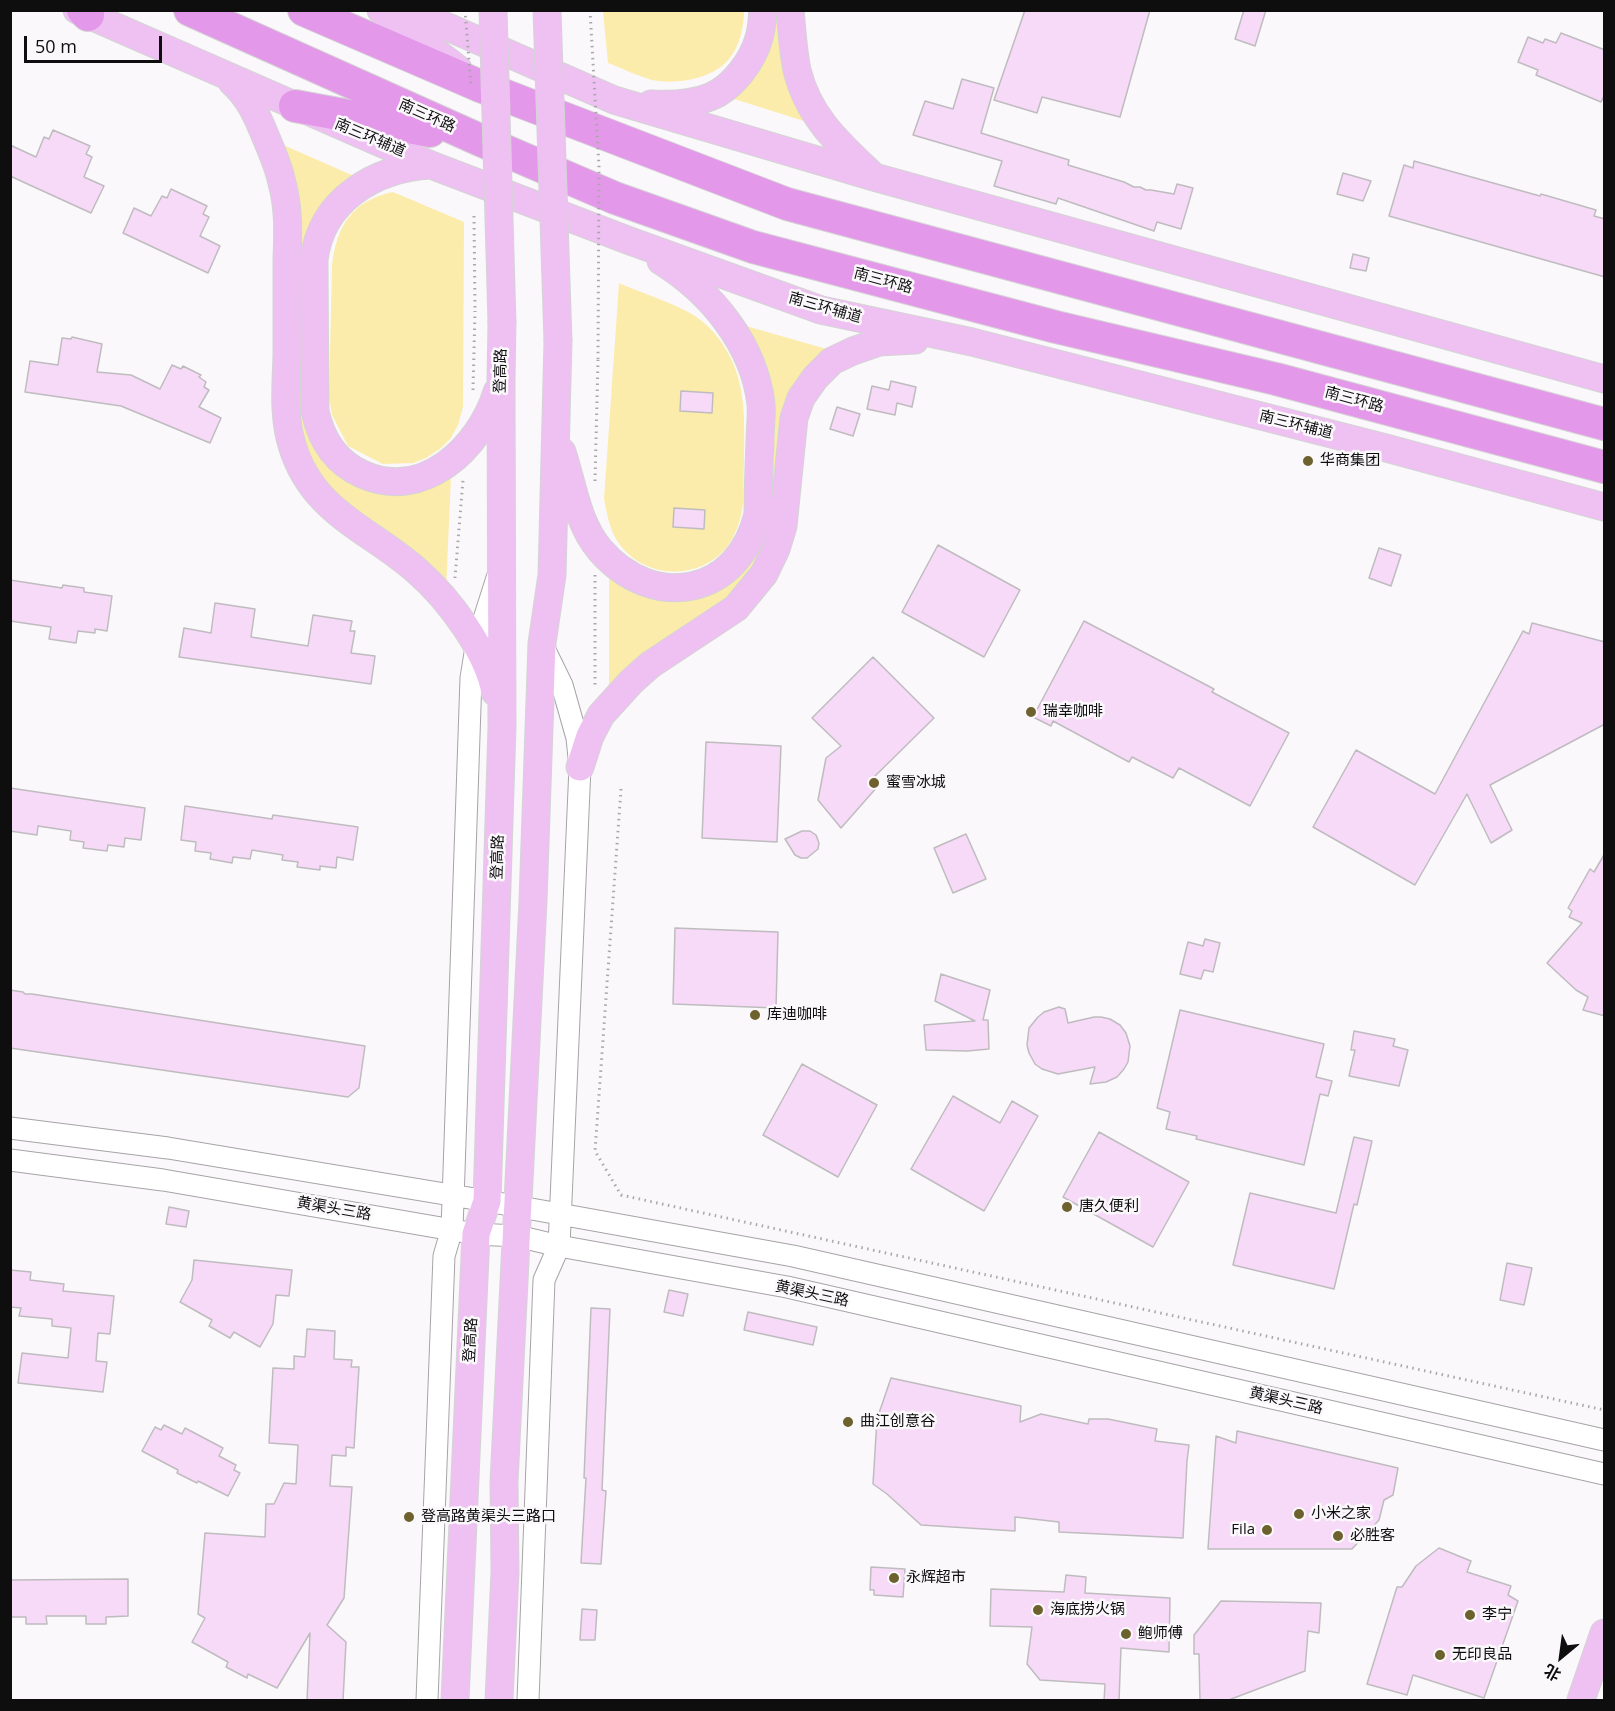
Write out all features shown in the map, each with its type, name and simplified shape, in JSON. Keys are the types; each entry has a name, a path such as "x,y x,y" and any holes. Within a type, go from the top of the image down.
{"highway":[{"name":"南三环路","path":"190,10 615,198 753,247 1056,327 1276,379 1605,466"},
{"path":"304,10 476,88 788,204 1605,424"},
{"path":"295,106 480,140"}],"main road":[{"path":"381,10 476,88"},
{"path":"409,10 614,100 874,177 1605,379"},
{"name":"登高路","path":"455,1701 464,1232 487,1201 502,727 502,323 493,10"},
{"path":"499,1701 505,1572 504,1482 519,1206 542,644 552,575 558,341 547,10"},
{"path":"614,100 680,104 711,97 721,91 745,69 759,38 763,10"},
{"path":"790,10 797,69 802,87 813,110 831,136 874,177"},
{"name":"南三环辅道","path":"83,12 431,165 630,242 821,310 972,342 1386,448 1605,507"},
{"path":"222,74 240,89 253,107 283,183 288,234 285,421 292,447 305,475 319,496 336,512 417,571 465,626 494,687 502,727"},
{"path":"431,165 410,166 368,181 338,205 320,234 314,260 315,411 318,424 330,450 339,460 355,471 387,482 417,480 441,468 469,444 492,407 501,380"},
{"path":"555,429 579,512 589,534 601,550 619,567 638,580 660,587 682,589 701,584 720,575 733,562 754,532 758,514 761,405 754,375 744,350 730,325 716,307 678,272 630,242"},
{"path":"580,766 590,736 601,715 631,682 650,665 736,608 764,574 776,549 783,526 794,418 801,398 815,378 832,361 879,342 915,340 972,342"},
{"path":"1581,1701 1605,1633"}],"street":[{"path":"427,1701 444,1256 464,1232 453,1195 471,678 476,646 501,560"},
{"path":"528,1701 544,1280 559,1246 580,766 577,738 562,685 542,644"},
{"path":"10,1128 168,1148 519,1206 793,1256 1605,1440"},
{"name":"黄渠头三路","path":"10,1160 163,1180 464,1232 517,1236 559,1246 787,1287 1605,1474"}],"path":[{"path":"465,10 476,88"},
{"path":"590,10 599,167 598,360"},
{"path":"474,205 475,311"},
{"path":"621,789 595,1151 621,1195 1605,1410"}],"shaded area":[{"path":"603,11 744,11 739,42 733,54 722,66 704,76 672,82 652,80 608,63"},
{"path":"773,11 781,11 807,122 728,97"},
{"path":"281,144 354,176 330,195 313,221 324,461 451,476 446,591 350,513 310,463 297,417"},
{"path":"393,192 464,222 463,407 458,425 451,438 441,448 413,463 383,464 348,446 332,415 329,397 332,265 338,238 349,217 367,202"},
{"path":"619,283 674,305 702,321 719,339 728,354 741,388 744,441 743,504 739,521 727,547 715,558 686,571 671,572 656,569 629,554 612,532 607,515 604,499"},
{"path":"746,326 830,350 818,360 774,528 744,586 609,688 609,574 644,595 662,600 702,597 721,588 741,573 755,555 761,541 770,507 774,409 767,366"}],"building":[{"path":"1025,10 1150,10 1120,117 1042,97 1037,113 994,100"},
{"path":"1244,10 1266,10 1255,46 1235,39"},
{"path":"1561,33 1605,50 1605,94 1601,102 1536,75 1538,70 1518,62 1528,37 1543,43 1545,39 1556,43"},
{"path":"962,79 994,88 981,133 1069,160 1068,165 1134,187 1174,194 1177,184 1193,188 1181,229 1157,222 1154,231 1058,198 1056,204 994,186 1002,161 913,135 925,101 953,109"},
{"path":"53,130 90,146 86,154 92,157 84,177 104,186 91,213 10,176 10,145 36,157 44,137 49,139"},
{"path":"1414,161 1596,210 1594,216 1605,219 1605,277 1389,216 1404,165 1413,168"},
{"path":"1343,173 1371,181 1363,201 1337,194"},
{"path":"171,189 207,206 203,214 209,217 200,236 220,246 208,273 123,233 134,208 151,216 162,196 167,198"},
{"path":"1353,254 1369,258 1366,271 1350,268"},
{"path":"72,337 102,344 97,372 131,375 160,389 172,365 181,369 183,366 201,375 199,377 206,382 204,387 209,390 199,407 221,418 210,443 121,406 25,392 30,361 58,365 62,338 71,339"},
{"path":"891,381 916,387 912,407 897,403 895,415 867,409 872,386 889,390"},
{"path":"681,391 713,393 712,413 680,411"},
{"path":"837,407 860,414 853,436 830,429"},
{"path":"674,508 705,510 704,529 673,527"},
{"path":"938,545 1020,590 984,657 902,612"},
{"path":"1379,548 1401,555 1391,586 1369,578"},
{"path":"10,580 62,588 63,585 84,588 84,592 112,596 107,631 95,629 95,633 78,631 76,643 49,639 51,627 10,621"},
{"path":"215,603 255,609 251,637 308,646 313,615 352,621 350,631 355,631 351,653 375,656 371,684 179,657 184,628 211,633"},
{"path":"1084,621 1214,689 1212,692 1289,733 1250,806 1179,768 1173,778 1132,757 1129,762 1053,721 1051,726 1033,717"},
{"path":"1532,623 1605,642 1605,724 1490,785 1512,830 1491,843 1467,794 1415,885 1313,827 1356,750 1435,794 1523,631 1529,634"},
{"path":"873,657 934,718 872,779 878,786 841,828 818,800 826,758 841,746 812,718"},
{"path":"706,742 781,746 777,842 702,838"},
{"path":"10,788 145,808 141,840 125,838 124,847 108,845 107,851 83,848 84,842 70,840 71,831 38,826 37,835 10,831"},
{"path":"185,806 272,819 273,815 358,827 353,860 337,857 336,868 320,866 320,870 297,867 298,862 282,860 283,855 252,850 250,859 233,857 232,863 210,859 211,853 195,851 196,842 181,840"},
{"path":"802,831 810,831 816,835 819,843 818,849 807,858 795,855 785,839"},
{"path":"966,834 986,879 953,893 934,848"},
{"path":"1605,853 1605,1016 1583,1010 1588,997 1576,990 1547,963 1582,923 1569,917 1572,911 1568,908 1590,869 1594,872"},
{"path":"675,928 778,932 776,1008 673,1004"},
{"path":"1205,939 1220,943 1213,972 1204,970 1201,979 1180,974 1188,942 1203,946"},
{"path":"941,974 990,990 983,1020 988,1020 989,1049 926,1050 924,1025 975,1021 935,1001"},
{"path":"10,990 365,1046 359,1088 348,1097 10,1048"},
{"path":"1059,1007 1065,1009 1068,1023 1101,1017 1120,1025 1126,1033 1130,1046 1128,1062 1117,1077 1106,1082 1090,1084 1095,1067 1058,1074 1035,1064 1027,1045 1029,1028 1044,1012"},
{"path":"1180,1010 1324,1044 1316,1077 1332,1081 1328,1096 1320,1094 1304,1165 1196,1139 1197,1136 1166,1129 1170,1112 1157,1108"},
{"path":"1354,1031 1395,1039 1393,1046 1408,1050 1399,1086 1349,1076 1355,1050 1351,1050"},
{"path":"802,1064 877,1105 838,1177 763,1135"},
{"path":"953,1096 1000,1123 1012,1101 1038,1116 984,1211 911,1169"},
{"path":"1099,1132 1189,1182 1153,1247 1063,1197"},
{"path":"1354,1137 1372,1141 1334,1289 1233,1265 1250,1193 1336,1213"},
{"path":"169,1207 189,1211 186,1227 166,1224"},
{"path":"194,1260 292,1270 289,1296 276,1295 273,1324 260,1347 234,1332 230,1338 209,1326 212,1320 180,1302 192,1280"},
{"path":"1507,1263 1532,1268 1524,1305 1500,1300"},
{"path":"10,1270 31,1272 30,1280 64,1284 63,1291 114,1296 110,1334 98,1333 96,1361 107,1362 103,1392 18,1383 22,1353 68,1358 71,1328 52,1326 52,1319 19,1316 21,1308 10,1307"},
{"path":"669,1290 688,1294 683,1316 664,1312"},
{"path":"591,1308 610,1309 602,1490 606,1491 601,1564 581,1563"},
{"path":"748,1312 817,1327 813,1345 744,1330"},
{"path":"307,1329 335,1331 334,1359 352,1360 351,1367 359,1367 354,1448 346,1447 346,1456 332,1455 330,1486 352,1487 344,1598 327,1625 346,1642 343,1701 307,1701 310,1633 277,1688 248,1674 247,1678 226,1667 228,1662 192,1642 205,1618 198,1614 205,1533 265,1537 266,1504 274,1504 284,1483 296,1484 298,1445 269,1443 273,1368 294,1369 294,1356 305,1357"},
{"path":"891,1378 1021,1406 1020,1422 1041,1414 1088,1424 1089,1419 1108,1419 1157,1429 1155,1441 1189,1445 1183,1538 1059,1532 1059,1522 1015,1517 1015,1531 921,1525 873,1484 877,1419"},
{"path":"164,1425 182,1434 185,1428 223,1448 219,1456 236,1465 234,1470 240,1473 228,1496 177,1473 178,1470 142,1451 155,1427 161,1430"},
{"path":"1237,1431 1398,1468 1393,1495 1384,1500 1379,1520 1352,1549 1208,1549 1216,1436 1236,1443"},
{"path":"1439,1548 1471,1561 1467,1572 1511,1586 1508,1595 1518,1601 1484,1698 1413,1675 1407,1695 1367,1684 1397,1587 1402,1587 1416,1566"},
{"path":"871,1567 905,1569 903,1597 874,1595 874,1590 870,1590"},
{"path":"1066,1575 1086,1577 1085,1593 1170,1598 1169,1652 1121,1648 1119,1701 1104,1701 1105,1684 1040,1680 1027,1664 1032,1627 990,1626 991,1589 1064,1592"},
{"path":"128,1579 128,1616 106,1617 106,1624 86,1624 86,1616 46,1616 47,1624 26,1624 26,1617 10,1617 10,1580"},
{"path":"1221,1601 1321,1603 1319,1633 1308,1631 1305,1671 1226,1701 1200,1701 1199,1654 1194,1654 1194,1635"},
{"path":"582,1609 597,1610 595,1640 580,1640"}],"place":[{"name":"华商集团","path":"1308,461"},
{"name":"瑞幸咖啡","path":"1031,712"},
{"name":"蜜雪冰城","path":"874,783"},
{"name":"库迪咖啡","path":"755,1015"},
{"name":"唐久便利","path":"1067,1207"},
{"name":"曲江创意谷","path":"848,1422"},
{"name":"小米之家","path":"1299,1514"},
{"name":"登高路黄渠头三路口","path":"409,1517"},
{"name":"Fila","path":"1267,1530"},
{"name":"必胜客","path":"1338,1536"},
{"name":"永辉超市","path":"894,1578"},
{"name":"海底捞火锅","path":"1038,1610"},
{"name":"李宁","path":"1470,1615"},
{"name":"鲍师傅","path":"1126,1634"},
{"name":"无印良品","path":"1440,1655"}]}
